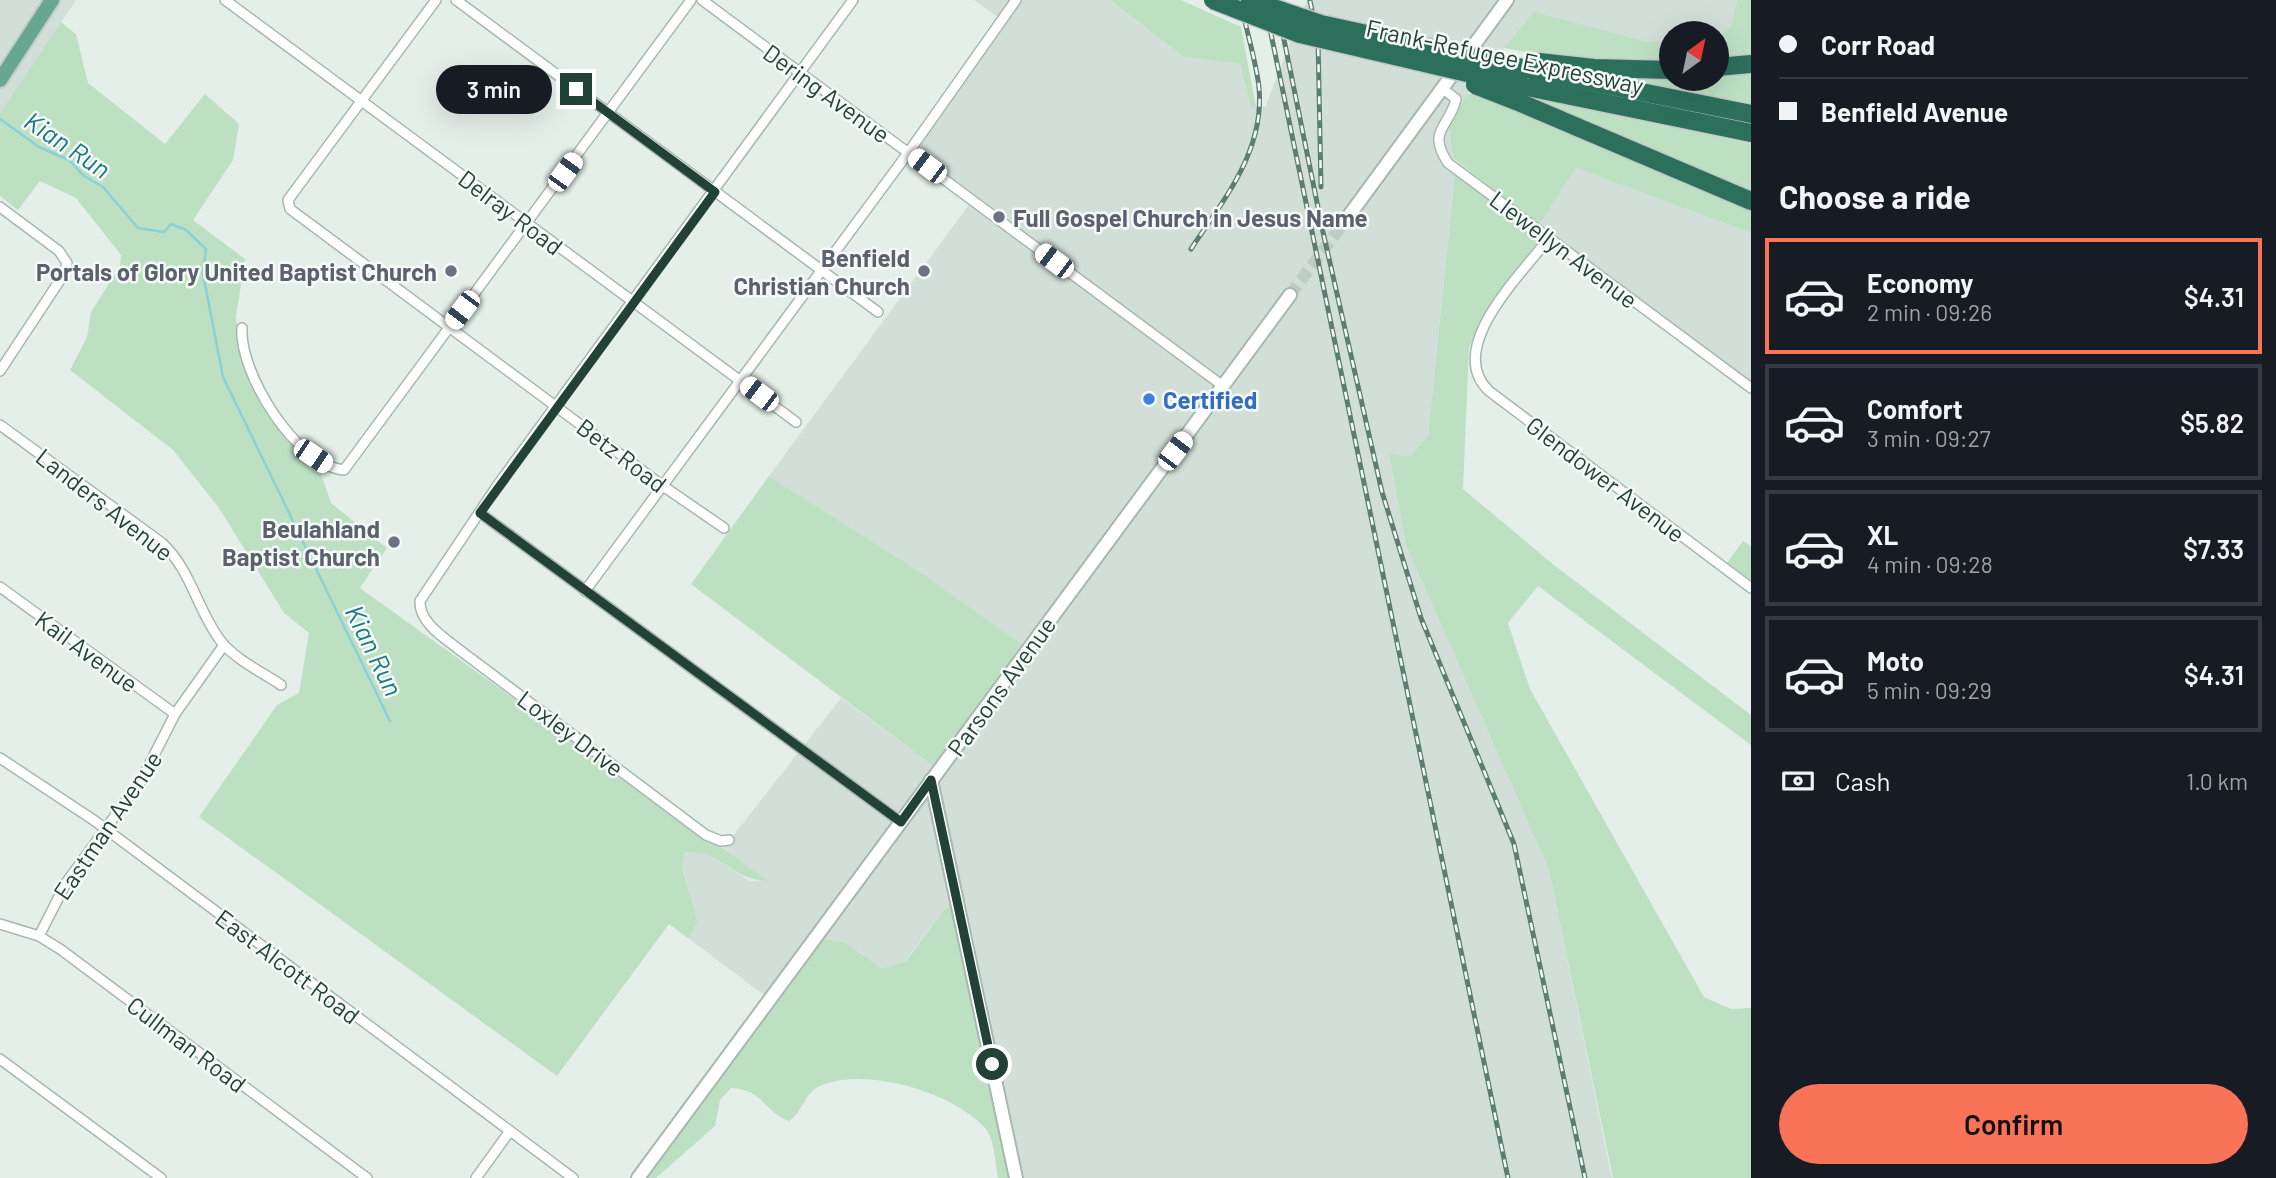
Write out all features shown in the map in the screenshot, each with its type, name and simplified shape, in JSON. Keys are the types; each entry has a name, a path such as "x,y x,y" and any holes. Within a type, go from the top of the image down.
{"highway":[{"name":"Frank-Refugee Expressway","path":"1213,0 1300,34 1427,65 1751,114"},
{"name":"Frank-Refugee Expressway","path":"1250,0 1308,20 1527,80 1751,133"},
{"path":"1729,66 1751,64"},
{"path":"1527,80 1594,68 1659,70"},
{"path":"1527,80 1751,201"}],"main road":[{"path":"0,80 52,0"}],"street":[{"name":"Delray Road","path":"225,0 796,422"},
{"path":"361,101 436,0"},
{"path":"456,0 878,312"},
{"path":"242,328 248,364 280,422 313,456 327,466 344,470 691,0"},
{"name":"Dering Avenue","path":"702,0 1223,386"},
{"path":"853,0 480,513 901,822"},
{"path":"585,591 908,153 1016,0"},
{"path":"1348,216 1507,0"},
{"name":"Llewellyn Avenue","path":"1443,89 1456,99 1439,133 1441,152 1448,163 1751,388"},
{"name":"Betz Road","path":"361,101 288,204 290,209 663,486 724,528"},
{"path":"0,207 59,251 67,263 64,274 0,371"},
{"name":"Glendower Avenue","path":"1549,238 1487,321 1474,348 1473,360 1477,378 1489,391 1751,588"},
{"name":"Parsons Avenue","path":"638,1178 1290,295"},
{"name":"Landers Avenue","path":"0,425 176,556 204,615 224,645 281,685"},
{"name":"Loxley Drive","path":"480,513 424,591 421,611 435,629 461,651 706,835 721,841 729,840"},
{"name":"Kail Avenue","path":"0,587 175,714"},
{"name":"Eastman Avenue","path":"39,936 66,883 154,760 175,714 224,645"},
{"name":"East Alcott Road","path":"0,758 105,829 573,1178"},
{"path":"931,780 1016,1178"},
{"name":"Cullman Road","path":"0,924 39,936 367,1178"},
{"path":"0,1059 162,1178"},
{"path":"476,1178 510,1131"}],"shaded area":[{"path":"0,0 76,0 0,113"},
{"path":"974,0 1108,0 1184,57 1240,64 1251,106 1265,107 1307,0 1737,0 1729,28 1729,21 1659,21 1659,42 1649,42 1534,13 1467,93 1449,128 1455,174 1428,435 1410,457 1389,455 1406,545 1549,870 1612,1178 1024,1178 965,899 945,909 905,961 882,968 844,942 823,939 776,1004 688,938 698,922 682,867 685,852 703,851 750,881 766,880 722,850 841,698 944,774 1033,653 914,568 769,476 971,202 908,154 1003,21"},
{"path":"1576,168 1751,233 1751,381 1539,225"}],"green space":[{"path":"1109,0 1181,0 1241,27 1256,107 1251,107 1240,64 1184,57"},
{"path":"1737,0 1751,0 1751,58 1729,59 1731,26"},
{"path":"1534,12 1649,42 1659,42 1659,61 1547,56 1504,48"},
{"path":"61,22 76,34 88,83 165,144 205,94 239,124 233,160 193,220 245,259 236,316 239,349 258,396 284,433 320,471 331,503 387,548 360,588 768,881 745,876 708,856 685,852 682,868 698,922 688,938 669,924 557,1076 199,817 277,705 299,693 309,633 284,613 219,508 173,450 70,370 87,337 91,312 120,266 121,255 76,198 40,181 18,210 0,196 0,113"},
{"path":"1751,69 1751,105 1680,91 1729,91 1729,71"},
{"path":"1659,75 1659,87 1608,77"},
{"path":"1467,93 1546,119 1751,207 1751,233 1576,168 1539,225 1453,158 1449,128"},
{"path":"1529,96 1751,144 1751,193 1528,99"},
{"path":"1455,174 1536,234 1539,245 1484,318 1469,347 1463,489 1554,565 1751,715 1751,745 1538,586 1508,623 1530,689 1704,997 1731,1009 1751,1008 1751,1178 1613,1178 1549,870 1406,545 1389,454 1410,457 1428,435"},
{"path":"769,476 914,568 1023,645 933,766 691,584"},
{"path":"1743,541 1751,546 1751,581 1727,563"},
{"path":"954,904 1011,1178 998,1178 988,1132 970,1114 930,1093 883,1081 860,1079 820,1086 789,1121 750,1092 731,1088 720,1100 715,1126 656,1178 647,1178 823,939 844,942 882,968 906,961 945,909"}],"waterway":[{"name":"Kian Run","path":"0,119 39,147 69,160 84,176 103,187 138,228 164,232 171,224 186,230 206,249 203,274 223,377 390,721"}],"tunnel":[{"path":"1290,295 1348,217"}],"railway":[{"path":"1264,0 1508,1178"},
{"path":"1276,0 1323,232 1382,492 1421,618 1514,844 1585,1178"},
{"path":"1310,1 1318,39 1321,187"},
{"path":"1191,249 1229,193 1256,132 1259,87 1244,17"}],"place":[{"name":"Full Gospel Church in Jesus Name","path":"999,217"},
{"name":"Portals of Glory United Baptist Church","path":"451,271"},
{"name":"Benfield Christian Church","path":"924,271"},
{"name":"Certified","path":"1149,399"},
{"name":"Beulahland Baptist Church","path":"394,542"}],"route":[{"path":"576,89 715,192 497,486 480,513 901,822 931,780 992,1064"}]}
